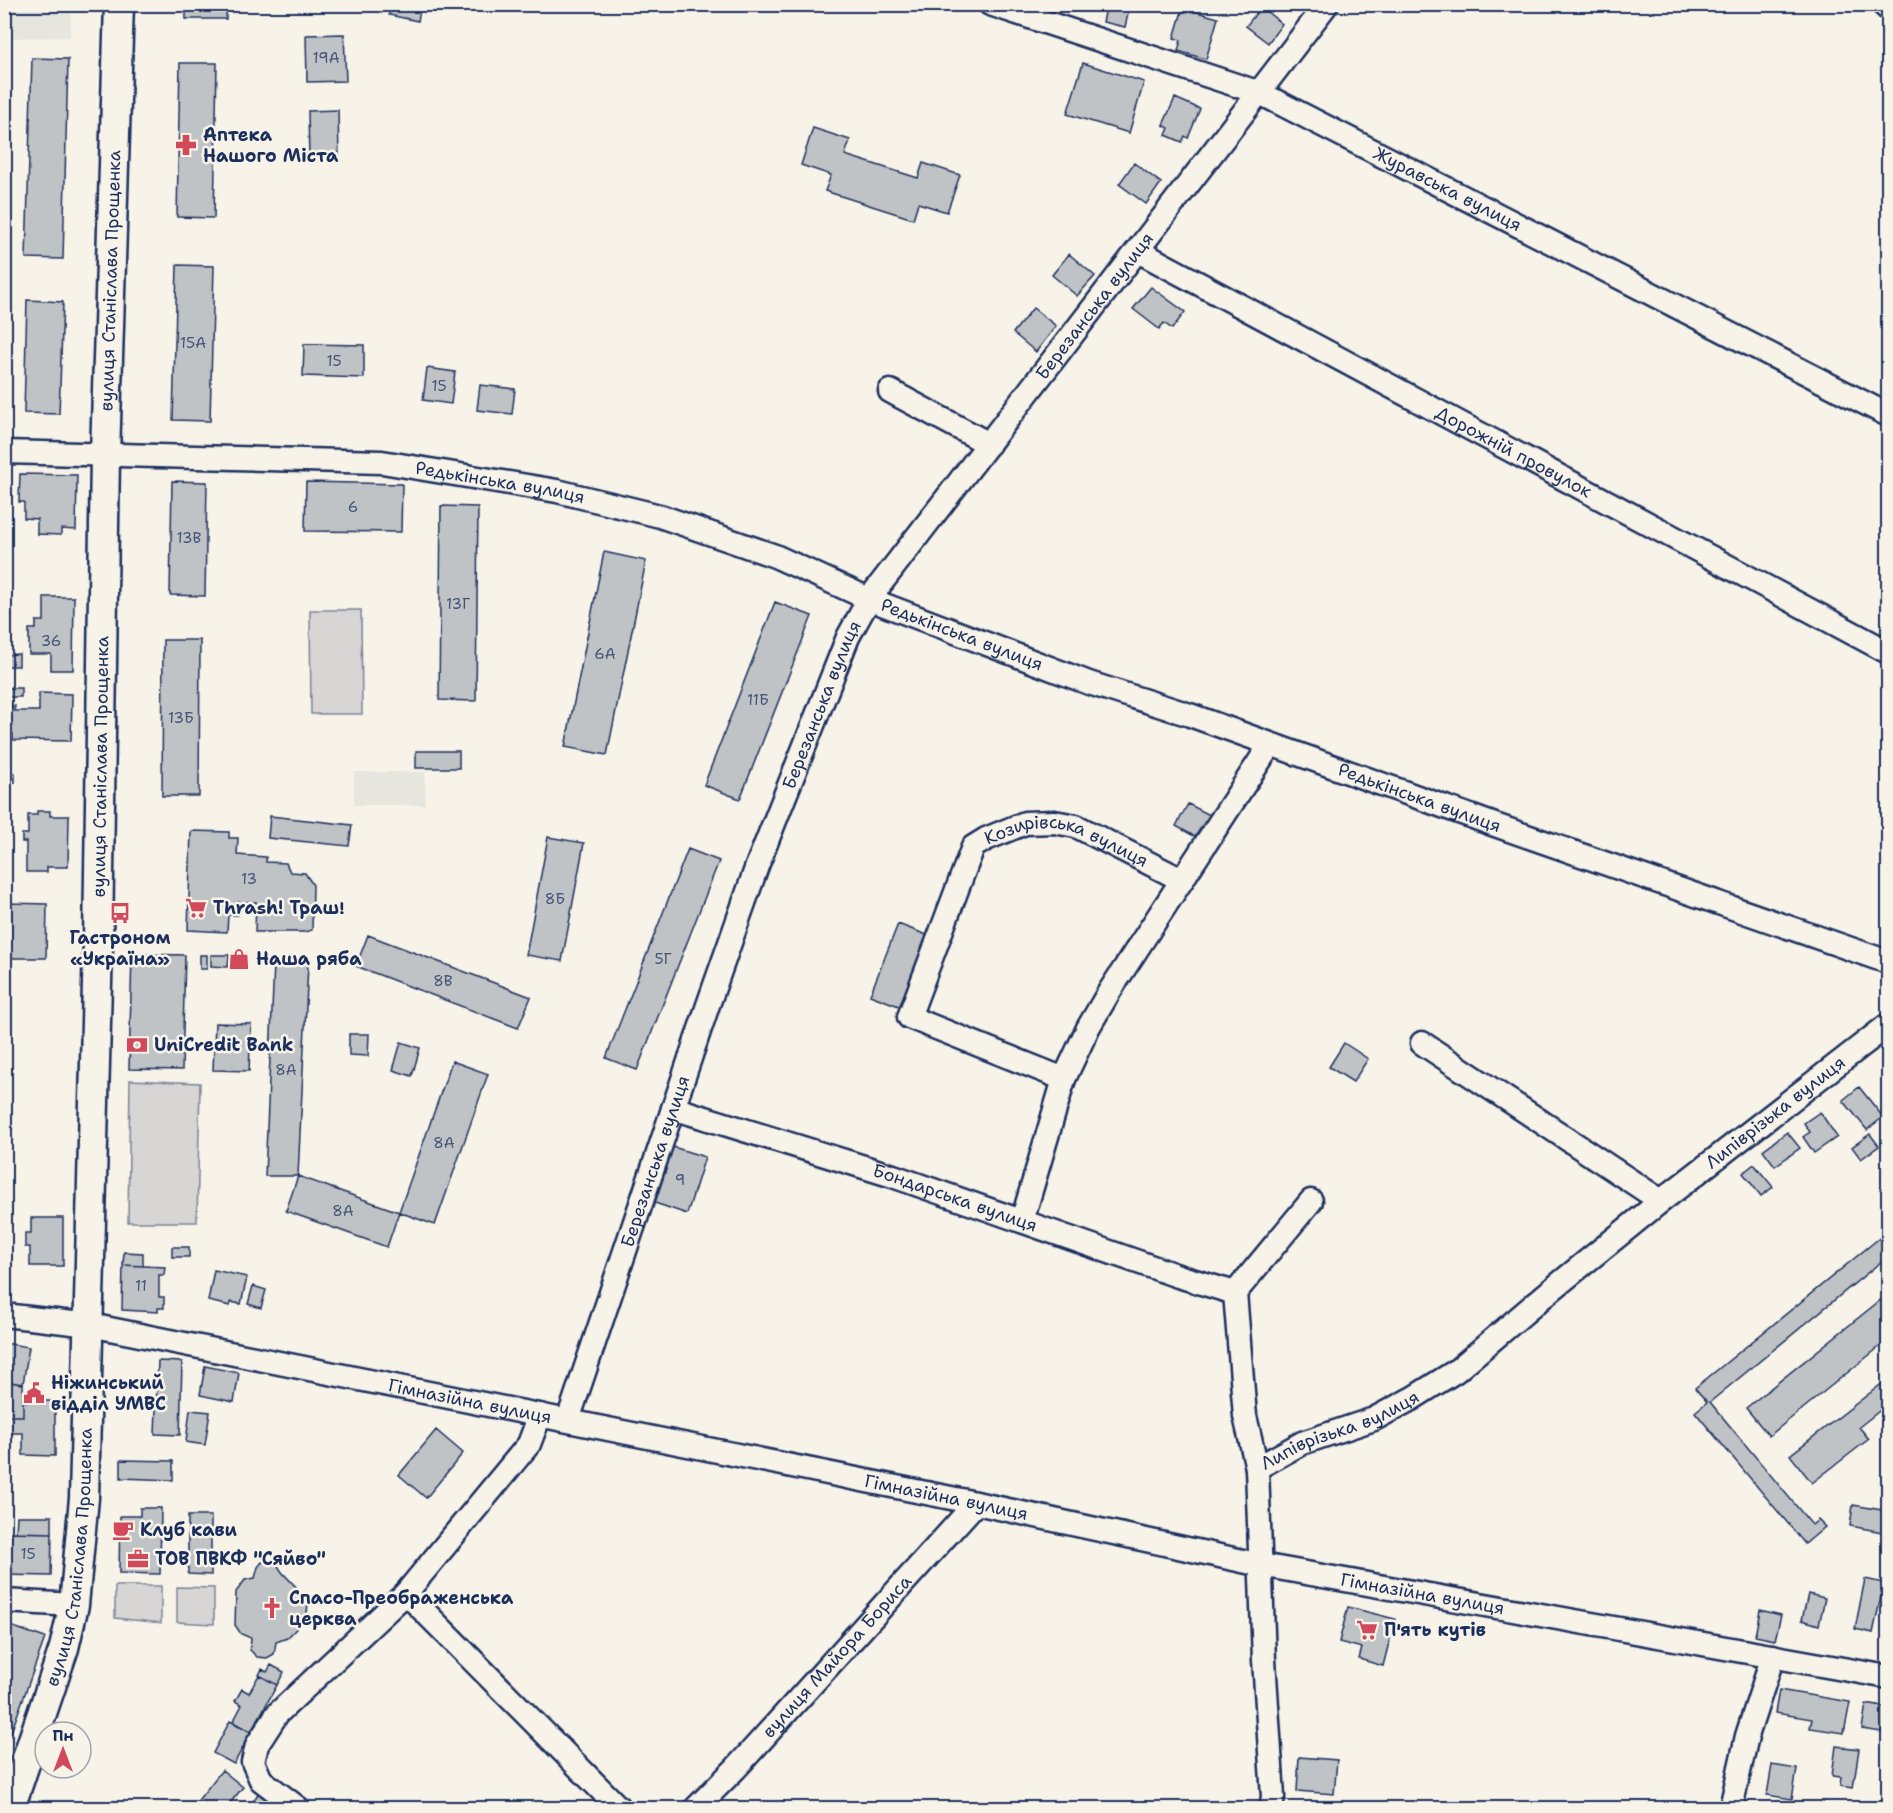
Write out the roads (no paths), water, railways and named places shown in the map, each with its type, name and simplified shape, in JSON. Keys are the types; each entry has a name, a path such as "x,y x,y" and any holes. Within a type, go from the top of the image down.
{"main road":[{"name":"вулиця Станіслава Прощенка","path":"10,1809 64,1648 74,1605 84,1498 99,943 105,455 119,4"}],"street":[{"name":"Журавська вулиця","path":"990,4 1260,93 1888,415"},
{"name":"Березанська вулиця","path":"568,1420 673,1108 758,866 848,637 869,599 1327,4"},
{"path":"1883,4 1888,9"},
{"name":"Дорожній провулок","path":"1138,251 1888,652"},
{"path":"890,391 989,444"},
{"name":"Редькінська вулиця","path":"4,452 382,462 556,491 660,516 775,556 869,599 1089,683 1190,715 1888,962"},
{"path":"1022,1221 1064,1079 1093,1019 1270,745"},
{"name":"Козирівська вулиця","path":"1064,1079 909,1017 973,847 986,838 1025,823 1054,822 1076,826 1182,880"},
{"name":"Липіврізька вулиця","path":"1271,1809 1273,1797 1264,1660 1257,1468 1302,1443 1374,1419 1413,1398 1455,1371 1661,1201 1888,1025"},
{"path":"1422,1043 1661,1201"},
{"name":"Бондарська вулиця","path":"673,1108 893,1176 1178,1276 1235,1293"},
{"path":"1257,1468 1245,1416 1235,1293 1311,1202"},
{"name":"Гімназійна вулиця","path":"4,1315 90,1325 297,1368 568,1420 976,1503 1261,1565 1888,1677"},
{"path":"298,1809 261,1780 253,1762 257,1745 277,1714 406,1593 529,1444 540,1415"},
{"name":"вулиця Майора Бориса","path":"696,1809 976,1503"},
{"path":"406,1593 619,1809"},
{"path":"4,1601 74,1605"},
{"path":"1731,1809 1747,1737 1773,1656"}],"place":[{"name":"Аптека Нашого Міста","path":"186,145"},
{"name":"Thrash! Траш!","path":"196,908"},
{"name":"Гастроном «Україна»","path":"120,913"},
{"name":"Наша ряба","path":"239,959"},
{"name":"UniCredit Bank","path":"137,1045"},
{"name":"Ніжинський відділ УМВС","path":"34,1393"},
{"name":"Клуб кави","path":"123,1530"},
{"name":"ТОВ ПВКФ \"Сяйво\"","path":"138,1559"},
{"name":"Спасо-Преображенська церква","path":"272,1608"},
{"name":"П'ять кутів","path":"1367,1630"}]}
